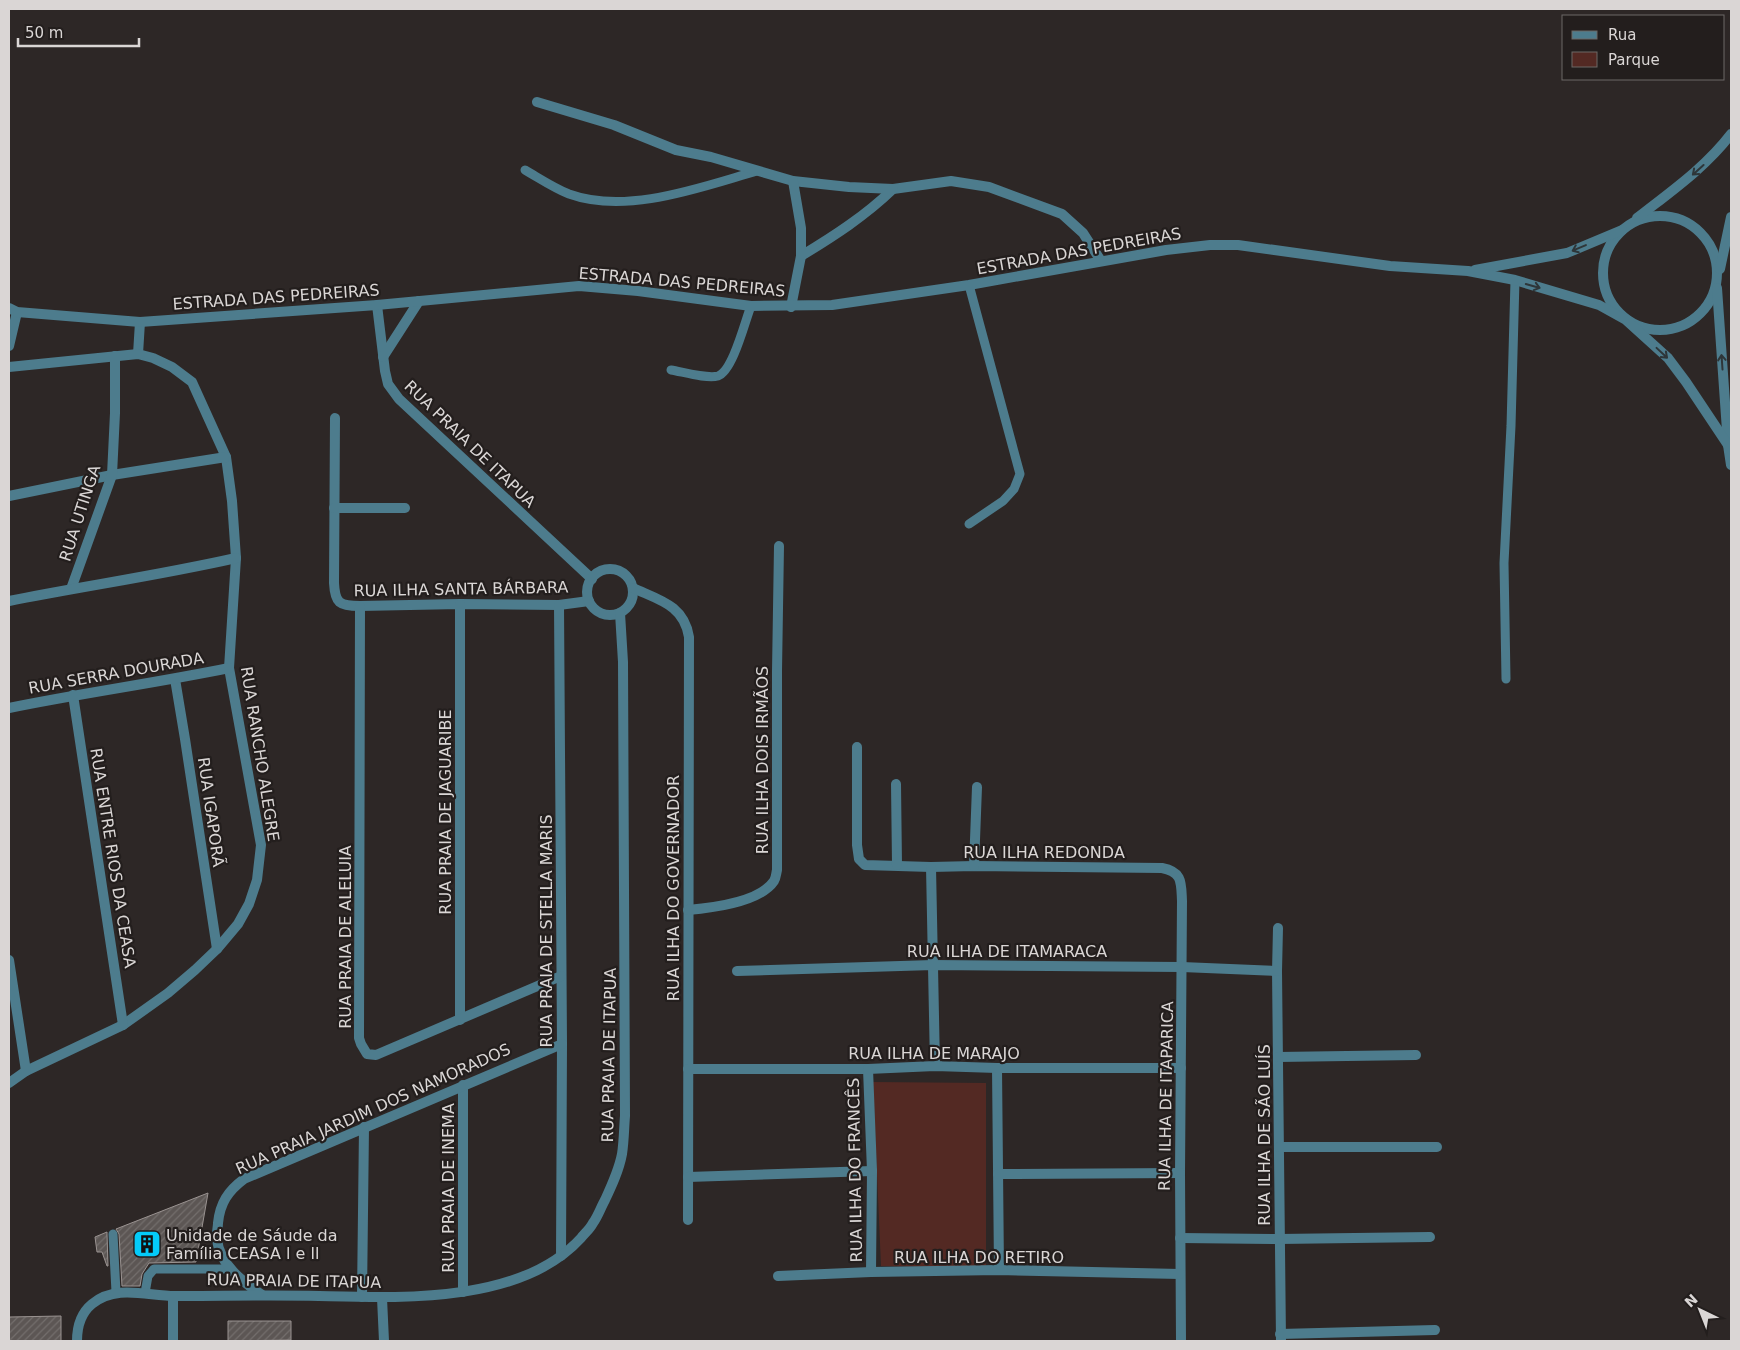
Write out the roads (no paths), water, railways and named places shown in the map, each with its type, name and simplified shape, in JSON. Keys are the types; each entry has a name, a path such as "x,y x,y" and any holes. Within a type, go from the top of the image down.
{"street":[{"path":"537,102 614,125 676,150 794,181 849,187 893,189 951,181 989,188 1062,214 1083,233 1100,261"},
{"path":"1728,445 1668,358 1614,308 1606,292 1603,275 1605,258 1612,242 1624,229 1696,172 1731,134"},
{"path":"791,307 801,256 800,228 794,181"},
{"path":"801,256 872,210 893,189"},
{"path":"1624,229 1640,220 1657,216 1674,218 1691,224 1704,236 1714,251 1718,268 1716,286 1731,465"},
{"path":"1626,320 1643,328 1662,331 1680,327 1697,318 1709,303 1716,286 1731,216"},
{"name":"ESTRADA DAS PEDREIRAS","path":"1468,271 1567,253 1624,229"},
{"name":"ESTRADA DAS PEDREIRAS","path":"13,310 140,322 377,305 579,286 638,291 750,306 832,305 969,285 1166,250 1210,245 1238,245 1390,266 1468,271 1515,280 1599,305 1626,320"},
{"path":"383,357 419,301"},
{"name":"RUA PRAIA DE ITAPUA","path":"377,305 388,384 399,399 592,579"},
{"path":"9,346 13,310"},
{"path":"138,354 140,322"},
{"name":"RUA RANCHO ALEGRE","path":"9,366 138,354 153,358 172,367 192,382 226,457 232,501 236,558 229,668 261,845 256,880 249,904 238,924 217,949 195,970 168,993 123,1025 26,1071 9,1084"},
{"name":"RUA UTINGA","path":"71,589 112,475 115,356"},
{"name":"RUA ILHA SANTA BÁRBARA","path":"336,418 335,596 341,604 349,606 559,605 589,601"},
{"path":"9,496 112,475 226,457"},
{"path":"334,508 405,508"},
{"name":"RUA ILHA DOIS IRMÃOS","path":"688,910 724,906 742,901 769,886 775,878 777,870 779,546"},
{"name":"RUA UTINGA","path":"9,602 71,589 188,569 236,558"},
{"path":"604,570 612,570 625,575 632,588 633,595 630,602 620,613 606,615 598,612 589,601 588,586 597,574 604,570"},
{"name":"RUA ILHA DO GOVERNADOR","path":"632,588 670,605 685,620 687,628 688,1220"},
{"name":"RUA PRAIA DE JAGUARIBE","path":"460,604 460,1020"},
{"name":"RUA PRAIA DE STELLA MARIS","path":"559,605 562,976 561,1256"},
{"name":"RUA PRAIA DE ALELUIA","path":"360,606 361,1044 367,1054 376,1055 562,976"},
{"name":"RUA PRAIA DE ITAPUA","path":"77,1341 79,1322 87,1308 98,1299 116,1292 173,1296 262,1295 382,1298 463,1292 493,1286 526,1275 561,1256 593,1224 617,1171 623,1144 626,1116 623,662 620,613"},
{"name":"RUA SERRA DOURADA","path":"9,708 229,668"},
{"name":"RUA IGAPORÃ","path":"175,679 217,949"},
{"name":"RUA ENTRE RIOS DA CEASA","path":"73,695 123,1025"},
{"name":"RUA ILHA REDONDA","path":"857,747 858,854 859,859 865,865 932,868 974,866 1156,868"},
{"path":"896,784 897,865"},
{"path":"974,866 977,787"},
{"path":"932,868 935,1066"},
{"name":"RUA ILHA DE ITAPARICA","path":"1156,868 1176,873 1181,883 1181,1341"},
{"name":"RUA ILHA DE SÃO LUÍS","path":"1278,928 1280,1337"},
{"path":"9,960 26,1071"},
{"name":"RUA ILHA DE ITAMARACA","path":"737,971 932,965 1182,967 1277,971"},
{"name":"RUA PRAIA JARDIM DOS NAMORADOS","path":"262,1295 240,1279 231,1269 226,1262 217,1239 219,1210 234,1186 244,1178 562,1044"},
{"path":"1278,1057 1416,1055"},
{"name":"RUA ILHA DE MARAJO","path":"688,1069 868,1069 935,1066 1181,1068"},
{"path":"997,1068 999,1270"},
{"name":"RUA ILHA DO FRANCÊS","path":"868,1069 872,1171 871,1272"},
{"name":"RUA PRAIA DE INEMA","path":"462,1085 463,1292"},
{"path":"362,1297 364,1127"},
{"path":"1279,1147 1437,1147"},
{"path":"688,1177 872,1171"},
{"path":"998,1174 1180,1173"},
{"path":"1180,1238 1430,1237"},
{"name":"RUA ILHA DO RETIRO","path":"778,1276 999,1270 1180,1274"},
{"path":"173,1296 173,1341"},
{"path":"382,1298 384,1341"},
{"path":"1280,1337 1434,1330"}],"lane":[{"path":"525,170 569,194 604,201 639,200 682,193 757,171"},
{"path":"1506,680 1504,563 1511,426 1515,280"},
{"path":"969,285 1020,474 1014,489 1003,501 969,524"},
{"path":"671,370 713,377 725,371 732,360 750,306"},
{"path":"114,1234 116,1292"},
{"path":"145,1293 148,1276 154,1270 231,1269"}],"place":[{"name":"Unidade de Sáude da Família CEASA l e ll","path":"147,1244"}]}
